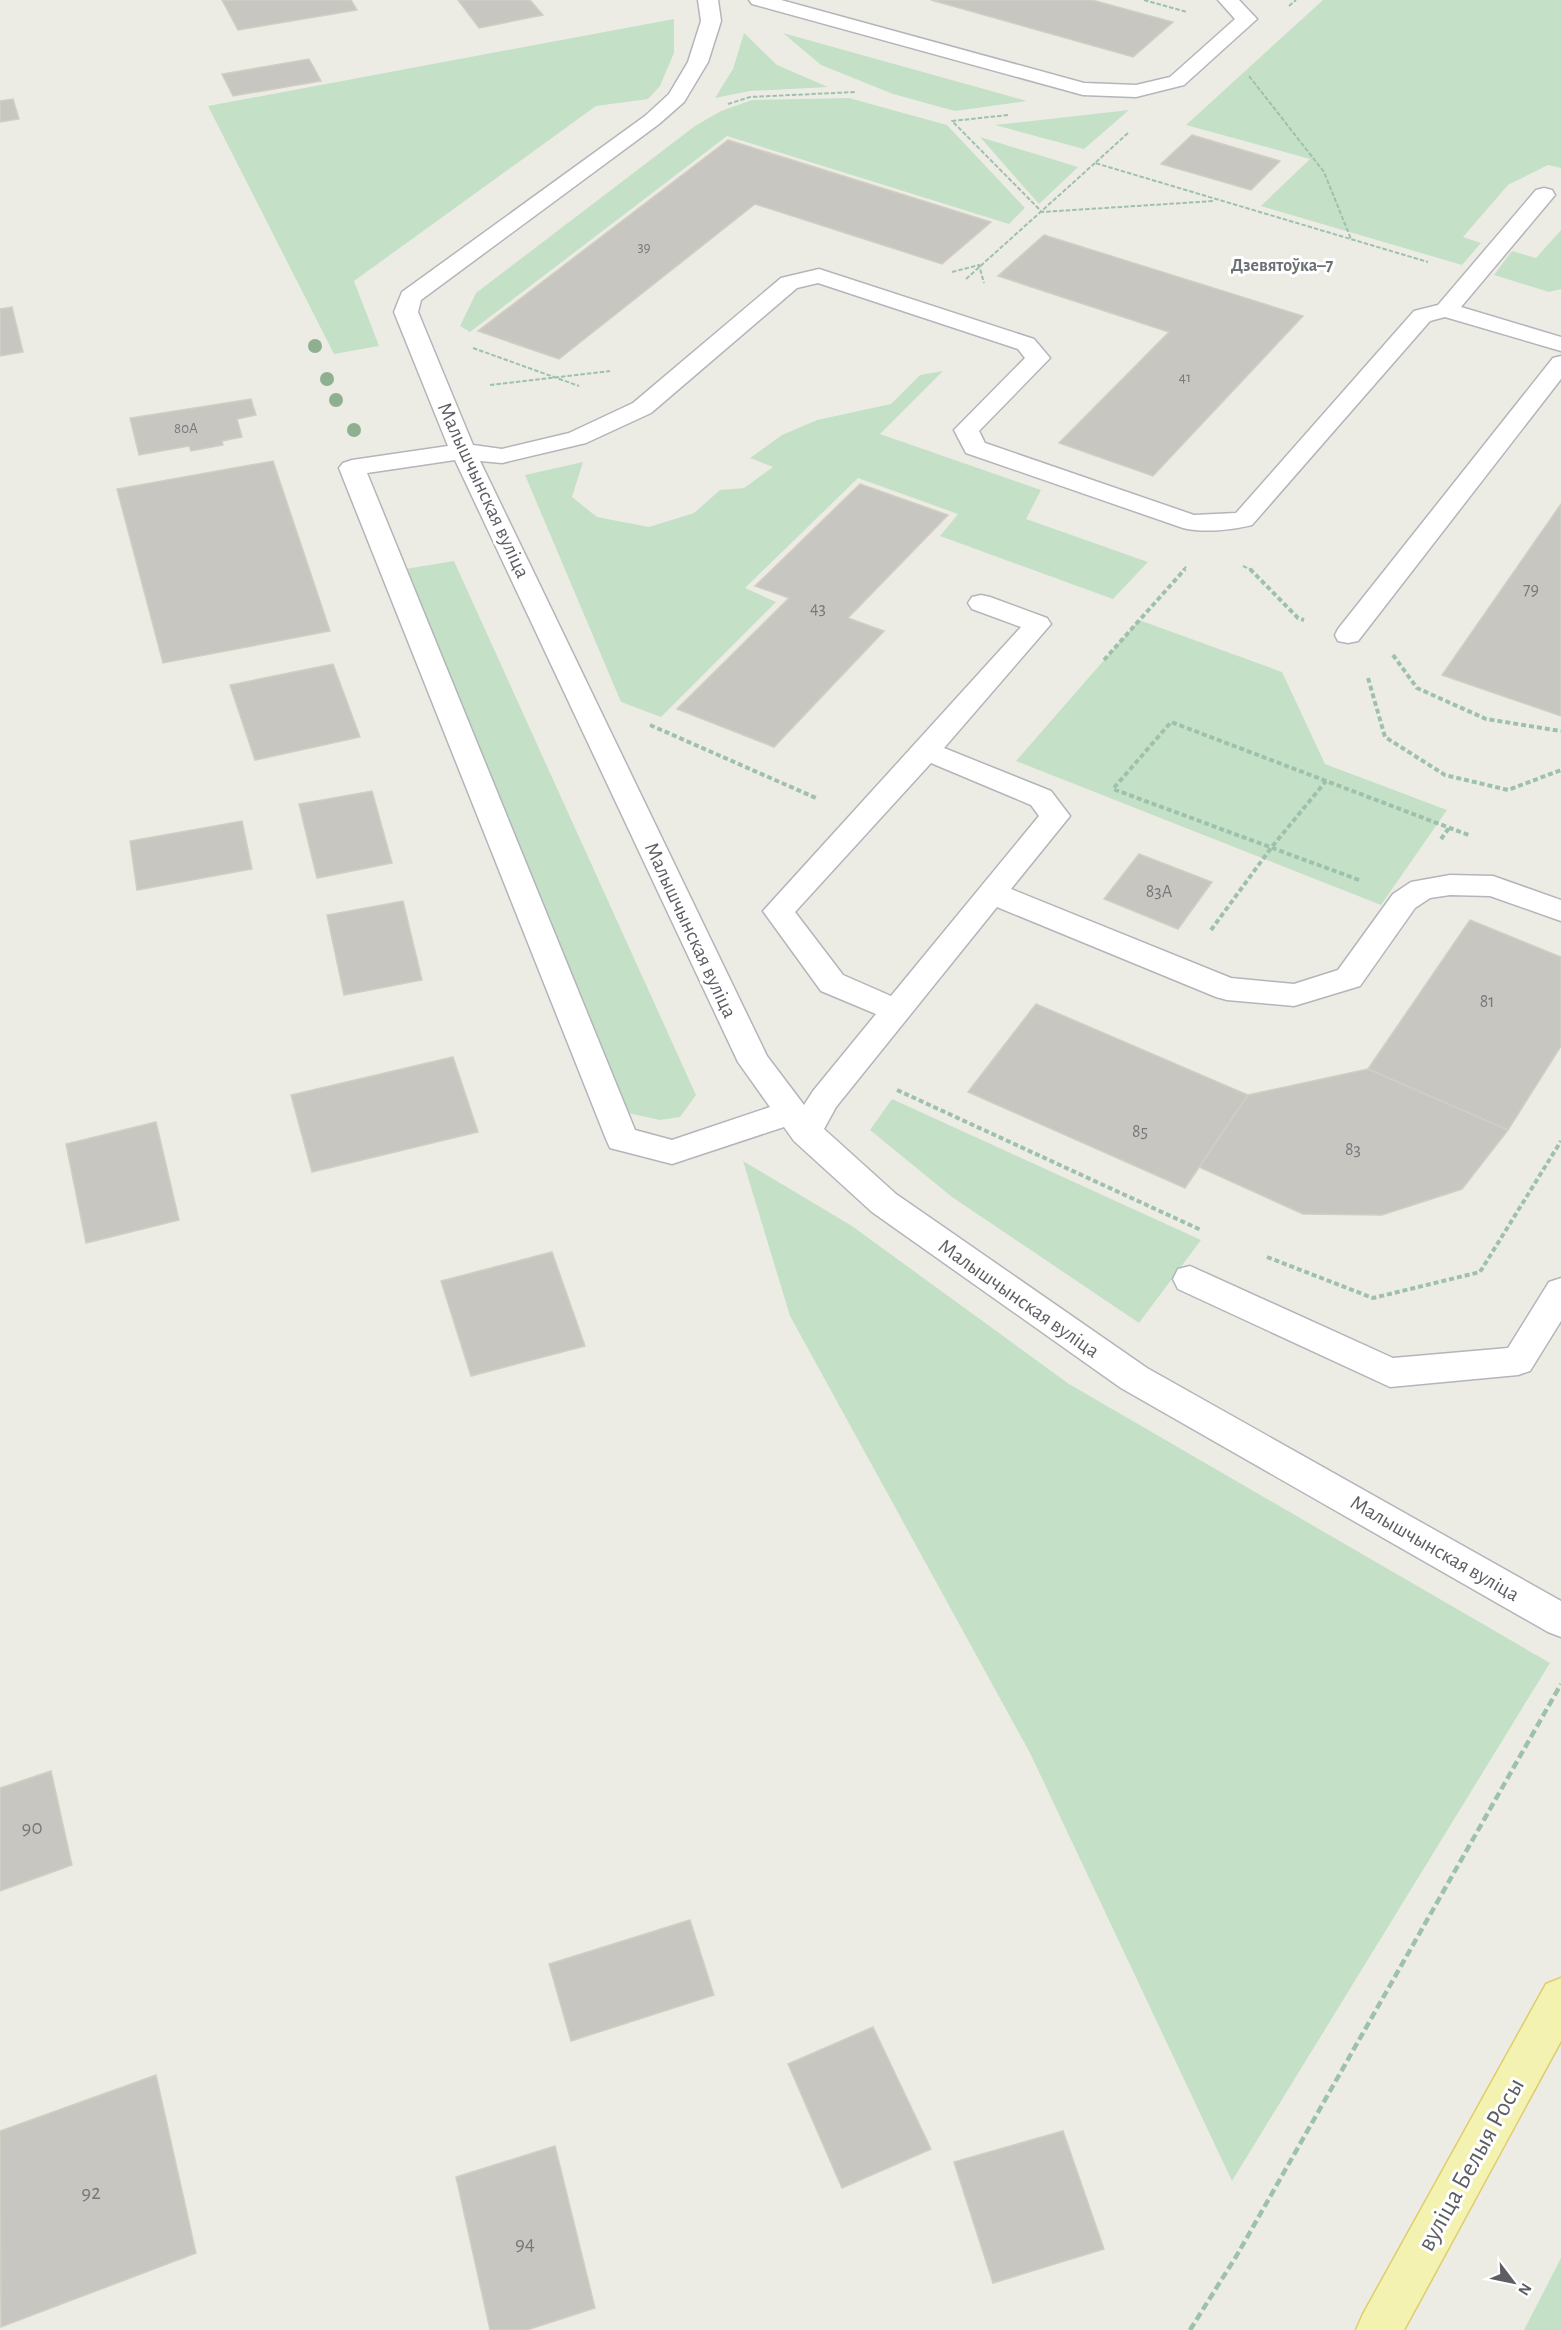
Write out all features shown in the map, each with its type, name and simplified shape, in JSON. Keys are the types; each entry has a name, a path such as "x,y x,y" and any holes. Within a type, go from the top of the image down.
{"main road":[{"name":"вуліца Белыя Росы","path":"1379,2330 1561,1999"}],"street":[{"name":"Малышчынская вуліца","path":"708,0 711,21 698,62 677,98 643,127 410,297 406,312 463,451 754,1062 799,1122 884,1203 1134,1378 1561,1620"},
{"path":"759,0 1083,89 1136,91 1177,81 1247,20 1228,0"},
{"path":"1446,310 1544,195"},
{"path":"926,751 1041,798 1055,816 850,1068 824,1099 799,1122 672,1152 622,1139 352,468 463,451 502,456 577,438 642,408 789,284 819,276 1026,344 1038,358 966,430 975,448 1192,523 1243,520 1422,316 1446,310 1561,344"},
{"path":"1348,635 1561,363"},
{"path":"895,1010 832,983 778,911 926,751 1038,624 981,603"},
{"path":"992,893 1227,989 1294,995 1349,978 1404,901 1422,889 1450,885 1493,886 1561,911"},
{"path":"1190,1279 1390,1373 1518,1361 1561,1292"}],"path":[{"path":"1248,75 1324,172 1351,239"},
{"path":"721,106 750,97 855,92"},
{"path":"1010,115 952,122 1042,212 1218,201"},
{"path":"933,313 979,266 1128,133"},
{"path":"1095,163 1476,275"},
{"path":"467,345 642,408"},
{"path":"1104,660 1192,559"},
{"path":"1240,565 1251,569 1298,618 1390,650 1417,688 1486,719 1561,731"},
{"path":"1390,650 1367,680 1385,737 1445,775 1508,790 1561,770"},
{"path":"1369,883 1113,789 1171,722 1449,828 1435,846"},
{"path":"649,724 863,818"},
{"path":"1210,932 1271,848 1326,781"},
{"path":"850,1068 1219,1238 1190,1279"},
{"path":"1263,1255 1373,1298 1480,1272 1561,1141"},
{"path":"1190,2330 1238,2255 1561,1684"}],"green space":[{"path":"1323,0 1561,0 1561,168 1548,165 1508,185 1463,237 1481,243 1462,265 1261,206 1310,159 1186,125"},
{"path":"674,19 674,53 660,86 648,99 596,106 354,281 379,346 334,354 208,106"},
{"path":"744,33 777,65 828,87 750,91 715,98 733,69"},
{"path":"783,33 1027,101 955,111 893,94 821,65"},
{"path":"849,98 947,125 1025,208 1009,224 727,136 470,332 460,326 476,293 695,126 721,111 752,100"},
{"path":"1129,110 1084,149 995,125"},
{"path":"980,137 1078,167 1039,204"},
{"path":"1561,230 1561,289 1549,292 1494,275 1512,251 1536,258"},
{"path":"943,371 880,434 1041,490 1026,519 1148,562 1113,599 940,536 958,514 858,478 745,588 776,602 661,717 621,702 525,475 583,462 572,497 597,517 649,527 694,513 720,490 744,488 773,467 750,458 782,435 817,420 891,404 920,375"},
{"path":"454,561 696,1095 680,1117 660,1120 628,1113 405,569"},
{"path":"1139,620 1282,672 1325,764 1447,810 1381,905 1016,761"},
{"path":"892,1099 1201,1240 1139,1323 952,1197 870,1130"},
{"path":"743,1161 852,1226 1069,1384 1550,1663 1232,2181 1030,1753 790,1316"},
{"path":"1561,2258 1561,2330 1524,2330"}],"building":[{"path":"222,0 351,0 357,10 238,30"},
{"path":"458,0 530,0 543,15 479,28"},
{"path":"931,0 1092,0 1173,22 1133,57"},
{"path":"309,59 321,81 233,96 222,74"},
{"path":"13,99 19,119 0,122 0,101"},
{"path":"1192,135 1280,161 1251,190 1161,164"},
{"path":"728,140 991,222 942,264 755,204 559,359 478,331"},
{"path":"1044,235 1303,316 1153,476 1059,443 1169,332 998,276"},
{"path":"12,307 23,352 0,356 0,309"},
{"path":"251,399 256,415 237,419 242,437 222,441 223,445 191,451 189,446 139,455 130,418"},
{"path":"273,461 330,631 163,663 117,489"},
{"path":"860,484 948,515 848,618 884,631 774,747 677,709 789,598 755,586"},
{"path":"1561,504 1561,716 1442,675"},
{"path":"333,664 360,737 255,760 230,685"},
{"path":"372,791 392,863 317,878 299,804"},
{"path":"242,821 252,869 137,890 130,841"},
{"path":"1139,854 1212,882 1178,929 1104,899"},
{"path":"403,901 422,980 344,995 327,915"},
{"path":"1470,920 1561,957 1561,1046 1508,1130 1368,1069"},
{"path":"1036,1004 1248,1095 1185,1188 968,1092"},
{"path":"453,1057 478,1132 312,1172 291,1095"},
{"path":"1368,1069 1508,1130 1462,1189 1382,1215 1303,1214 1199,1167 1248,1095"},
{"path":"156,1122 179,1220 86,1243 66,1144"},
{"path":"552,1252 585,1346 471,1376 441,1281"},
{"path":"51,1771 72,1865 0,1891 0,1788"},
{"path":"690,1920 714,1995 571,2041 549,1964"},
{"path":"873,2027 931,2149 842,2188 788,2064"},
{"path":"156,2075 196,2253 1,2327 0,2131"},
{"path":"1063,2131 1104,2249 993,2283 954,2162"},
{"path":"555,2146 595,2308 527,2330 490,2330 456,2177"}],"district":[{"name":"Дзевятоўка–7","path":"1282,265"}]}
